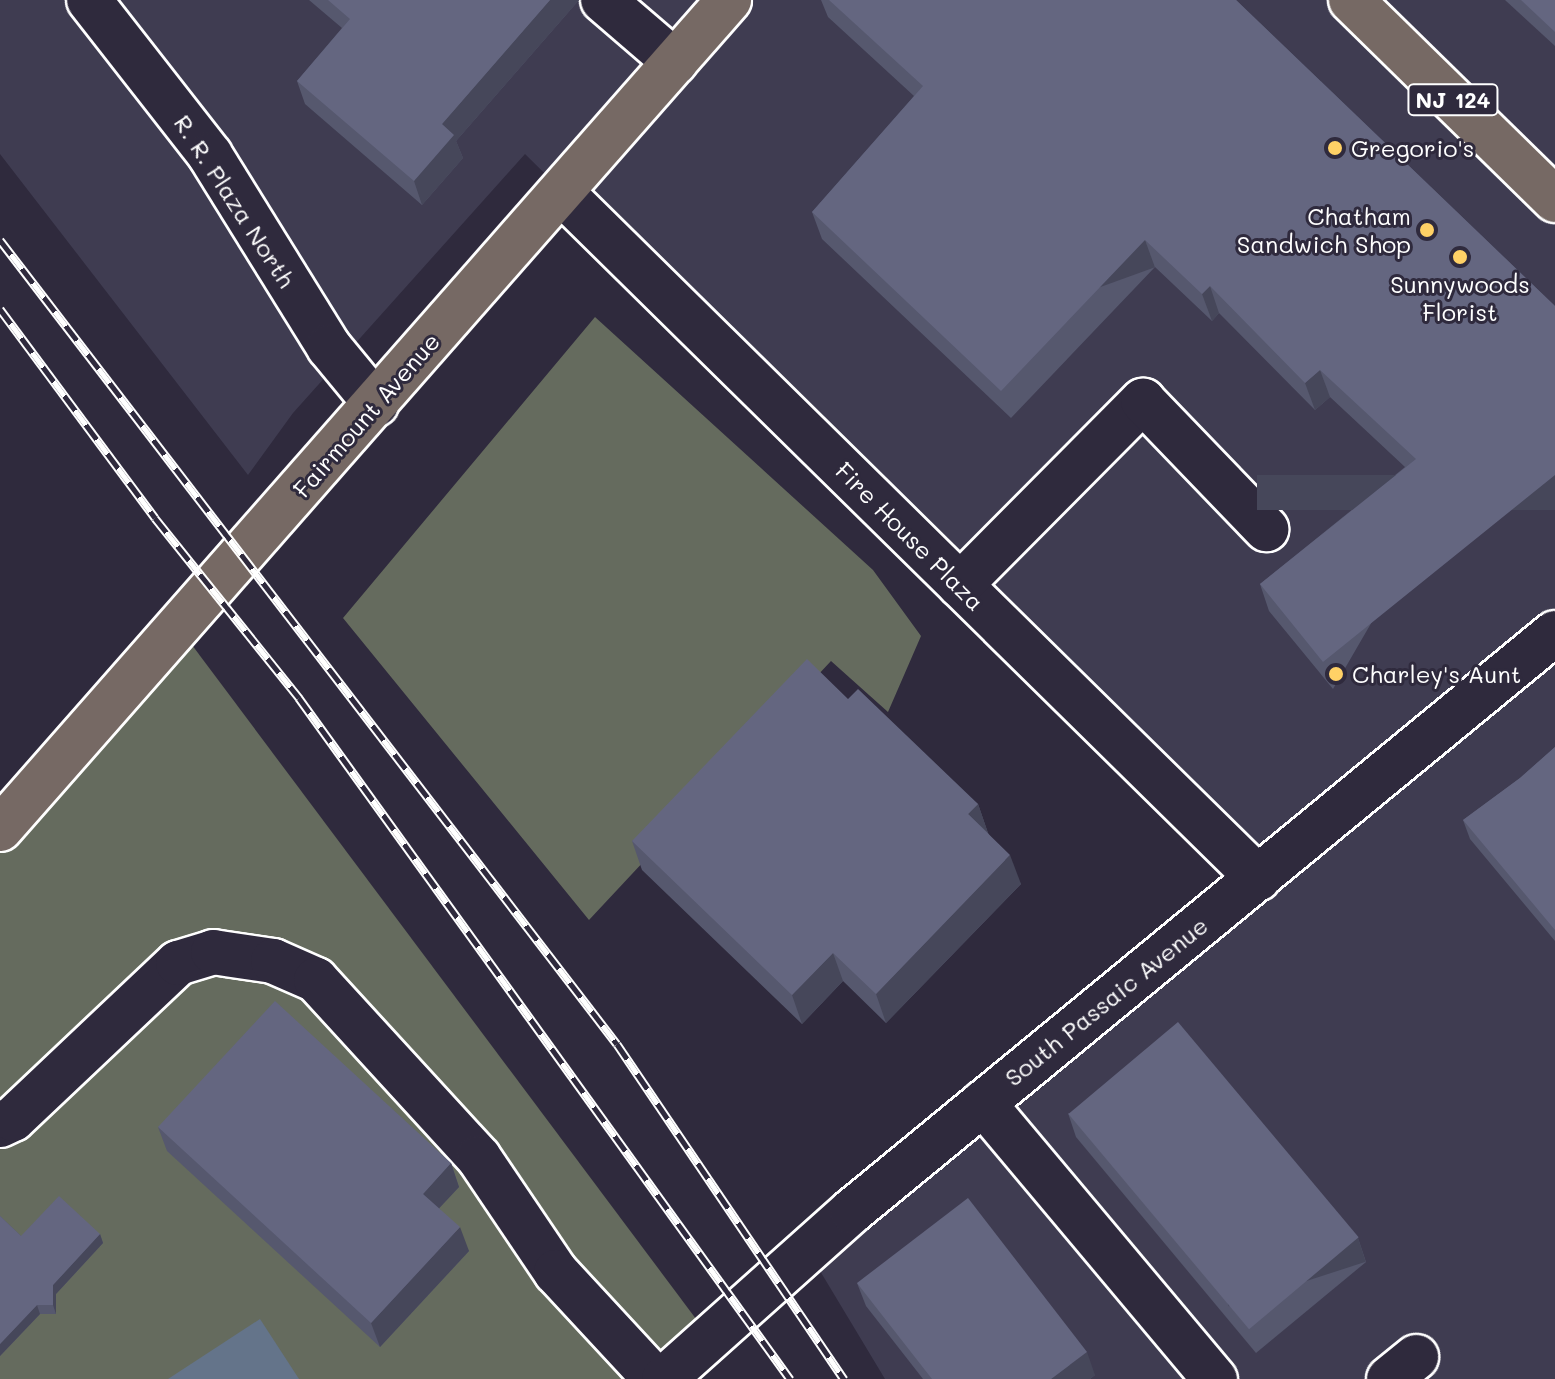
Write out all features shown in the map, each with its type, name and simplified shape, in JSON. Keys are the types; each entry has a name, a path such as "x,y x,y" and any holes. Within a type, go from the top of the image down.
{"main road":[{"name":"Fairmount Avenue","path":"0,829 729,0"},
{"name":"NJ 124","path":"1351,0 1555,200"}],"street":[{"name":"R. R. Plaza North","path":"89,0 210,155 329,347 376,404"},
{"path":"603,0 675,62"},
{"name":"Fire House Plaza","path":"562,193 1258,878"},
{"path":"960,585 1143,401 1266,529"},
{"name":"South Passaic Avenue","path":"664,1379 983,1103 1555,633"},
{"path":"0,1125 13,1119 178,963 213,952 273,961 316,980 468,1147 556,1272 655,1379"},
{"path":"983,1103 1215,1379"}],"shaded area":[{"path":"0,0 1555,0 1555,1379 885,1379 808,1251 1258,878 525,154 293,413 248,475 0,154"}],"green space":[{"path":"595,317 873,570 921,636 888,712 831,661 589,920 343,618"},
{"path":"180,629 717,1347 679,1379 0,1379 0,830"}],"water":[{"path":"260,1319 299,1379 168,1379"}],"building":[{"path":"328,0 550,0 442,124 454,135 414,181 297,81 350,19"},
{"path":"829,0 1236,0 1555,306 1555,475 1323,662 1260,584 1416,459 1320,370 1305,383 1210,286 1202,294 1145,240 1001,391 812,212 923,86"},
{"path":"1521,0 1555,0 1555,32"},
{"path":"807,659 848,699 858,689 978,804 968,814 1010,855 876,994 833,953 792,995 632,841"},
{"path":"1555,747 1555,930 1463,820 1520,778"},
{"path":"275,1001 451,1163 423,1194 460,1227 371,1323 158,1127"},
{"path":"1178,1022 1359,1237 1249,1329 1068,1114"},
{"path":"59,1196 100,1234 53,1285 53,1305 37,1305 0,1344 0,1216 21,1236"},
{"path":"968,1198 1087,1352 1051,1379 932,1379 857,1283"}],"railway":[{"path":"0,240 617,1044 844,1379"},
{"path":"0,309 155,518 299,698 790,1379"}],"place":[{"name":"Gregorio's","path":"1335,148"},
{"name":"Chatham Sandwich Shop","path":"1427,230"},
{"name":"Sunnywoods Florist","path":"1460,257"},
{"name":"Charley's Aunt","path":"1336,674"}]}
